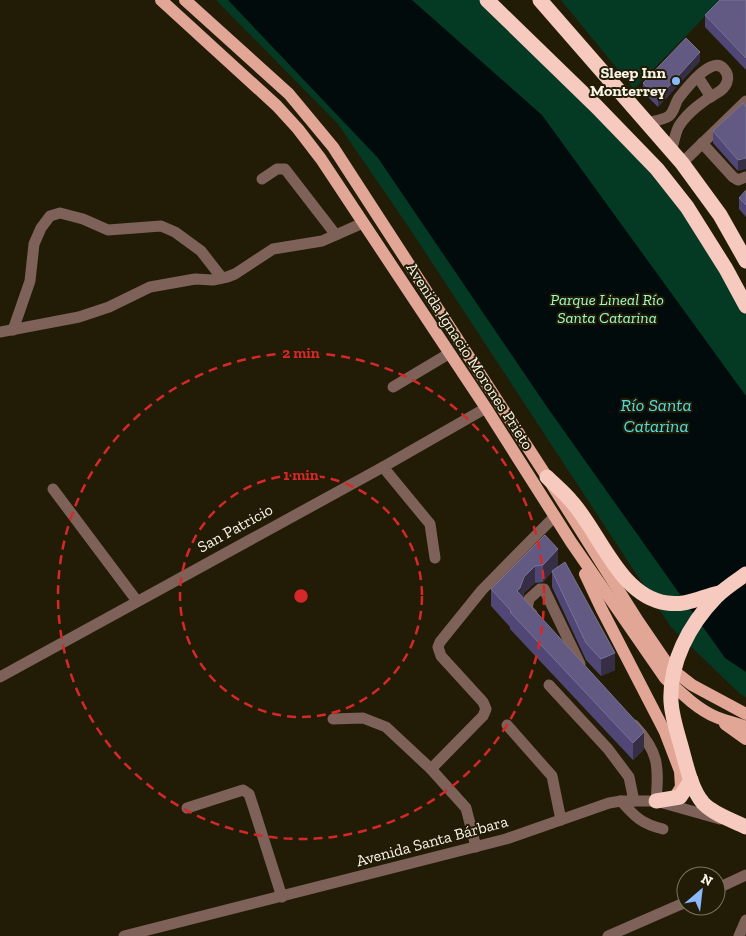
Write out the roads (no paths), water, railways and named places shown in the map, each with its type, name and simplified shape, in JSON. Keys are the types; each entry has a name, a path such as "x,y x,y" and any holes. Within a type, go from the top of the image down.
{"highway":[{"path":"487,0 596,106 657,169 687,206 726,269 746,306"},
{"path":"540,0 682,163 720,215 746,261"},
{"path":"547,477 572,502 615,565 635,590 657,601 666,603 687,603 721,593"},
{"path":"746,574 721,593 703,612 689,633 678,655 672,674 671,702 672,717 683,754 691,780 699,796 708,807 746,827"},
{"path":"656,801 672,799 682,795 691,780"}],"main road":[{"name":"Avenida Ignacio Morones Prieto","path":"161,0 277,106 321,159 486,408 571,542 665,678 681,693 715,716 746,727"},
{"name":"Avenida Ignacio Morones Prieto","path":"185,0 289,94 333,147 666,662 692,685 746,714"},
{"path":"571,542 601,608 668,740 680,771 681,781 680,790 672,799"},
{"path":"715,716 746,739"}],"street":[{"path":"647,123 671,114 678,100 698,77 711,66 722,66 726,70 728,76 727,84 681,123 671,151"},
{"path":"698,77 711,97"},
{"path":"682,163 746,101"},
{"path":"671,114 681,123"},
{"path":"702,143 733,177 738,180 746,177"},
{"path":"262,179 277,169 285,169 336,235"},
{"path":"13,330 30,281 34,244 50,216 60,213 83,219 108,230 161,226 175,232 201,252 222,278"},
{"path":"0,332 79,317 109,307 150,288 195,279 222,278 235,274 273,248 314,243 363,223"},
{"path":"393,387 450,353"},
{"name":"San Patricio","path":"0,677 486,408"},
{"path":"383,466 430,524 435,558"},
{"path":"53,489 137,601"},
{"path":"431,768 483,716 486,709 483,702 441,656 438,647 440,642 482,590 555,516"},
{"path":"540,623 526,606 529,599 541,588 545,590 583,667 553,636"},
{"path":"549,686 608,749 629,777 634,801"},
{"path":"626,715 646,737 653,750 658,779 656,801"},
{"path":"333,719 363,718 386,726 431,768 466,808 476,847"},
{"path":"507,726 552,776 561,820"},
{"path":"187,808 243,790 249,794 282,897"},
{"path":"621,801 634,816 646,824 663,829"},
{"name":"Avenida Santa Bárbara","path":"124,936 506,839 610,803 621,801 656,801 746,827"},
{"path":"726,884 746,875"},
{"path":"608,936 676,906"},
{"path":"739,936 746,920"}],"water":[{"name":"Río Santa Catarina","path":"228,0 412,0 542,115 746,396 746,672 725,658 547,407 378,158"}],"place":[{"name":"Sleep Inn Monterrey","path":"676,81"}],"park label":[{"name":"Parque Lineal Río Santa Catarina","path":"607,308"}]}
